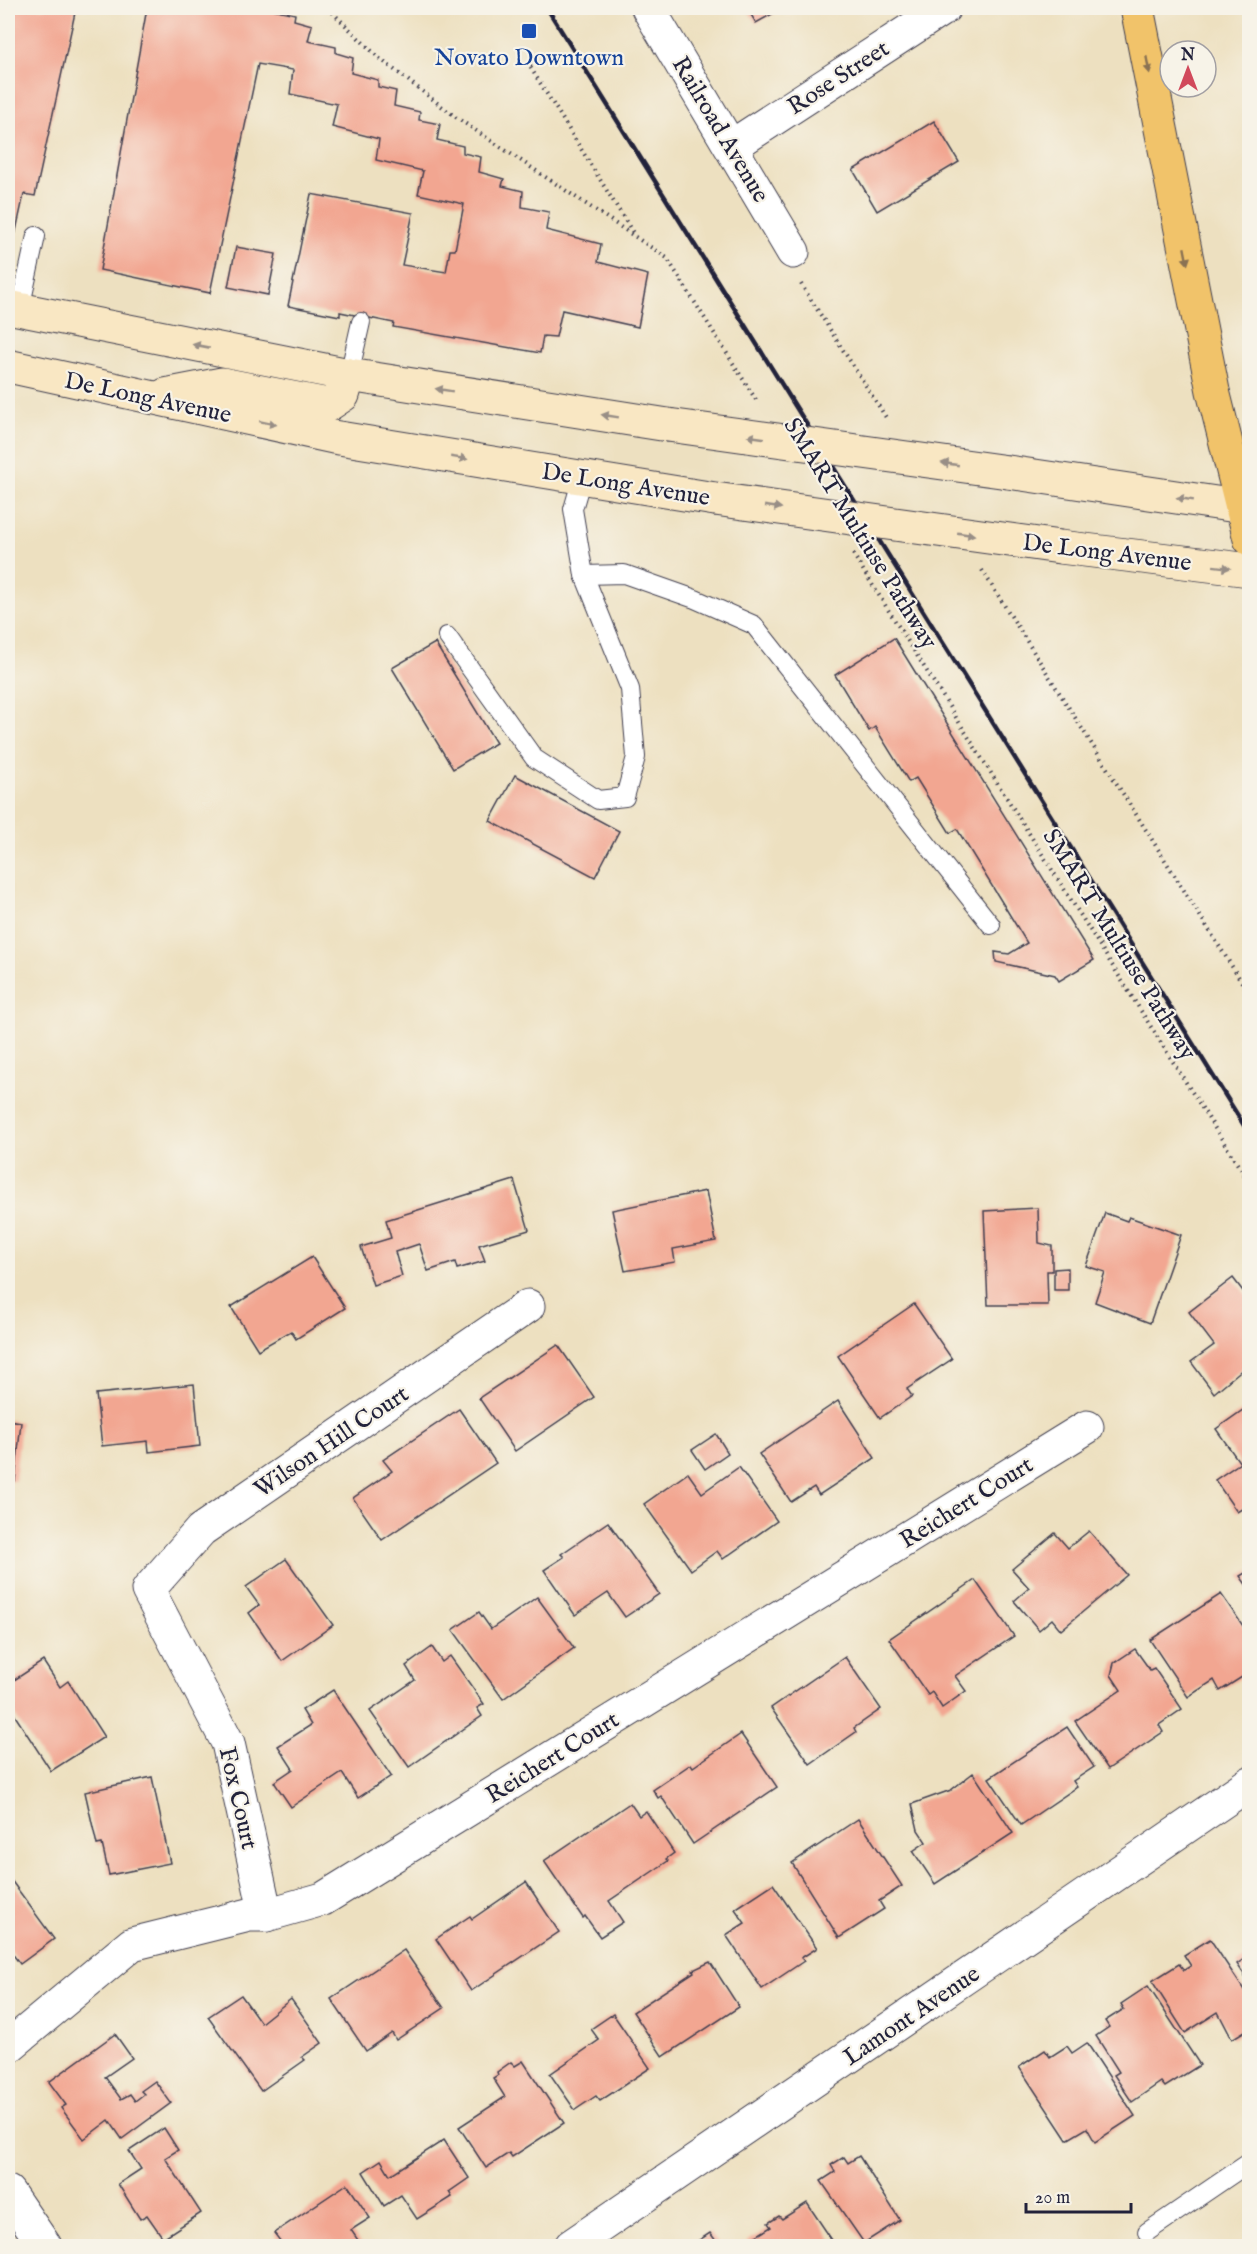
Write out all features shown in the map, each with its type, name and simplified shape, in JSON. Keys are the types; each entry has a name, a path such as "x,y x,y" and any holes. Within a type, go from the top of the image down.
{"highway":[{"path":"1137,8 1213,391 1246,508 1250,539"}],"main road":[{"path":"14,308 349,375 668,425 1008,472 1246,508"},
{"name":"De Long Avenue","path":"8,366 333,437 582,478 1060,547 1250,570"},
{"path":"149,398 222,384 327,405 343,395 349,375"}],"street":[{"name":"Railroad Avenue","path":"648,8 793,252"},
{"name":"Rose Street","path":"732,146 944,8"},
{"name":"Wilson Hill Court","path":"148,1590 201,1530 528,1306"},
{"name":"Reichert Court","path":"8,2047 132,1944 249,1915 266,1915 323,1899 1086,1427"},
{"name":"Fox Court","path":"148,1590 228,1743 266,1915"},
{"name":"Lamont Avenue","path":"572,2247 1250,1783"},
{"path":"8,2192 45,2247"}],"lane":[{"path":"14,308 36,236"},
{"path":"349,375 361,322"},
{"path":"447,636 534,758 598,800 626,797 636,757 630,689 584,575 573,509 582,478"},
{"path":"584,575 624,574 695,599 754,625 991,926"},
{"path":"1147,2232 1250,2162"}],"path":[{"name":"SMART Multiuse Pathway","path":"328,8 379,58 457,117 667,258 762,409"},
{"path":"537,61 529,65 635,237"},
{"path":"793,252 794,272 889,423"},
{"name":"SMART Multiuse Pathway","path":"851,550 1250,1184"},
{"path":"977,563 1250,995"}],"building":[{"path":"8,8 76,8 35,196 24,194 14,240 8,238"},
{"path":"147,8 268,8 295,14 294,20 312,25 308,41 336,47 336,53 353,58 351,73 378,80 378,87 396,91 394,106 420,112 419,120 440,124 437,140 463,146 463,153 481,157 479,172 504,179 502,186 523,191 522,207 549,212 546,230 601,244 598,262 648,275 638,327 562,310 556,337 543,336 540,353 393,327 394,323 340,312 340,316 288,306 311,194 413,213 402,265 446,272 450,250 455,250 464,204 418,194 423,171 376,160 379,139 332,127 337,104 290,94 293,70 258,64 210,293 100,270"},
{"path":"747,8 783,8 756,23"},
{"path":"934,121 959,162 877,211 853,170"},
{"path":"236,247 276,254 268,295 228,287"},
{"path":"894,638 1094,960 1059,981 1055,975 996,962 995,952 1009,954 1027,943 957,829 950,833 916,778 909,782 875,727 869,731 835,675"},
{"path":"435,643 496,743 453,769 392,668"},
{"path":"515,775 619,831 595,877 490,821"},
{"path":"514,1180 529,1230 479,1245 485,1261 457,1269 455,1262 428,1271 419,1244 395,1252 402,1276 373,1285 361,1247 391,1238 386,1220"},
{"path":"706,1191 716,1241 673,1249 675,1262 625,1271 612,1210"},
{"path":"1038,1208 1039,1243 1052,1246 1052,1271 1047,1271 1048,1305 988,1305 984,1211"},
{"path":"1105,1213 1127,1221 1129,1217 1181,1235 1150,1323 1095,1302 1105,1272 1086,1266"},
{"path":"312,1257 345,1308 296,1339 291,1331 258,1350 231,1307"},
{"path":"1068,1268 1068,1290 1054,1290 1054,1269"},
{"path":"1233,1278 1246,1295 1250,1293 1250,1363 1214,1393 1191,1362 1214,1345 1189,1312"},
{"path":"914,1304 952,1359 907,1389 912,1396 880,1418 838,1356"},
{"path":"558,1345 594,1397 515,1451 479,1398"},
{"path":"194,1384 200,1446 149,1452 148,1441 102,1446 96,1394"},
{"path":"838,1401 875,1458 819,1495 814,1487 791,1502 759,1454"},
{"path":"1250,1405 1250,1504 1237,1512 1215,1480 1240,1463 1216,1429"},
{"path":"459,1409 496,1463 382,1540 353,1498 392,1471 383,1460"},
{"path":"8,1420 21,1422 15,1481 8,1480"},
{"path":"716,1434 728,1453 705,1469 692,1450"},
{"path":"739,1467 777,1521 723,1559 717,1551 691,1570 644,1504 688,1473 702,1493"},
{"path":"608,1522 659,1594 625,1617 608,1593 575,1615 544,1570 564,1557 561,1554"},
{"path":"1089,1531 1127,1575 1061,1630 1052,1619 1039,1630 1014,1601 1029,1588 1012,1569 1055,1533 1068,1548"},
{"path":"286,1559 333,1625 282,1661 249,1613 259,1605 246,1587"},
{"path":"1250,1570 1250,1590 1240,1576"},
{"path":"975,1580 1014,1636 955,1676 966,1691 942,1708 932,1692 928,1695 889,1639"},
{"path":"1221,1594 1250,1636 1250,1672 1220,1691 1214,1680 1188,1697 1150,1640"},
{"path":"537,1597 574,1648 503,1699 453,1630 479,1612 491,1629"},
{"path":"432,1647 442,1662 450,1656 484,1704 477,1708 482,1716 409,1767 370,1711 415,1680 406,1666"},
{"path":"1135,1649 1150,1670 1154,1668 1182,1709 1159,1725 1163,1732 1108,1769 1075,1721 1121,1690 1111,1675 1114,1663"},
{"path":"845,1657 881,1709 854,1728 856,1732 810,1764 771,1708"},
{"path":"43,1661 60,1687 68,1681 104,1737 51,1771 8,1705 8,1684"},
{"path":"333,1690 391,1776 358,1798 342,1773 291,1807 274,1782 293,1769 278,1746 311,1725 302,1710"},
{"path":"1067,1727 1094,1767 1073,1781 1077,1787 1021,1825 989,1778"},
{"path":"741,1734 777,1787 693,1844 661,1796 658,1798 653,1790 691,1764 693,1767"},
{"path":"973,1773 1013,1833 935,1884 913,1851 926,1842 918,1830 912,1804 951,1790"},
{"path":"152,1777 170,1863 109,1875 102,1844 97,1845 85,1792"},
{"path":"630,1803 639,1816 646,1811 674,1853 666,1859 668,1861 609,1901 623,1922 600,1937 585,1916 583,1918 544,1861"},
{"path":"858,1819 902,1886 879,1901 884,1909 839,1938 792,1863"},
{"path":"8,1876 54,1939 20,1964 8,1948"},
{"path":"526,1882 559,1932 471,1991 436,1939 470,1916 472,1919"},
{"path":"773,1884 817,1948 801,1958 804,1961 762,1989 726,1935 745,1923 735,1909"},
{"path":"1210,1939 1250,1999 1250,2028 1232,2039 1218,2012 1185,2033 1152,1981 1179,1964 1184,1970 1191,1966 1184,1955"},
{"path":"404,1950 444,2008 396,2040 392,2033 366,2051 331,1999"},
{"path":"1250,1955 1250,1983 1237,1964"},
{"path":"710,1962 739,2007 663,2057 633,2012 694,1972 693,1970"},
{"path":"1148,1986 1200,2065 1165,2087 1161,2082 1132,2102 1114,2075 1119,2072 1096,2036 1109,2027 1105,2021 1124,2009 1121,2004"},
{"path":"241,1995 261,2023 291,1999 322,2043 302,2057 305,2060 261,2091 208,2017"},
{"path":"613,2014 650,2068 600,2101 596,2096 575,2110 550,2074 599,2040 591,2029"},
{"path":"115,2034 132,2058 105,2077 121,2099 130,2094 135,2101 144,2094 141,2091 155,2081 171,2103 122,2139 109,2120 84,2139 61,2108 66,2105 49,2082"},
{"path":"1087,2043 1135,2116 1095,2142 1087,2128 1067,2140 1019,2067 1045,2050 1050,2057 1067,2046 1072,2053"},
{"path":"523,2061 564,2123 512,2157 509,2153 486,2168 459,2127 505,2097 493,2078 498,2075 497,2072 511,2062 515,2066"},
{"path":"164,2128 178,2150 165,2158 201,2213 163,2238 147,2215 140,2219 118,2184 141,2169 129,2151"},
{"path":"444,2140 469,2178 449,2192 452,2197 417,2219 401,2195 384,2206 363,2172 381,2160 390,2175"},
{"path":"859,2156 900,2220 864,2243 821,2181 835,2172 831,2165 844,2157 848,2163"},
{"path":"347,2184 370,2218 351,2230 362,2246 284,2246 274,2233"},
{"path":"807,2203 836,2246 752,2246 748,2241 771,2227 768,2223 779,2216 782,2219"},
{"path":"710,2233 720,2246 690,2246"}],"railway":[{"path":"547,8 1250,1135"}],"place":[{"name":"Novato Downtown","path":"529,31"}]}
